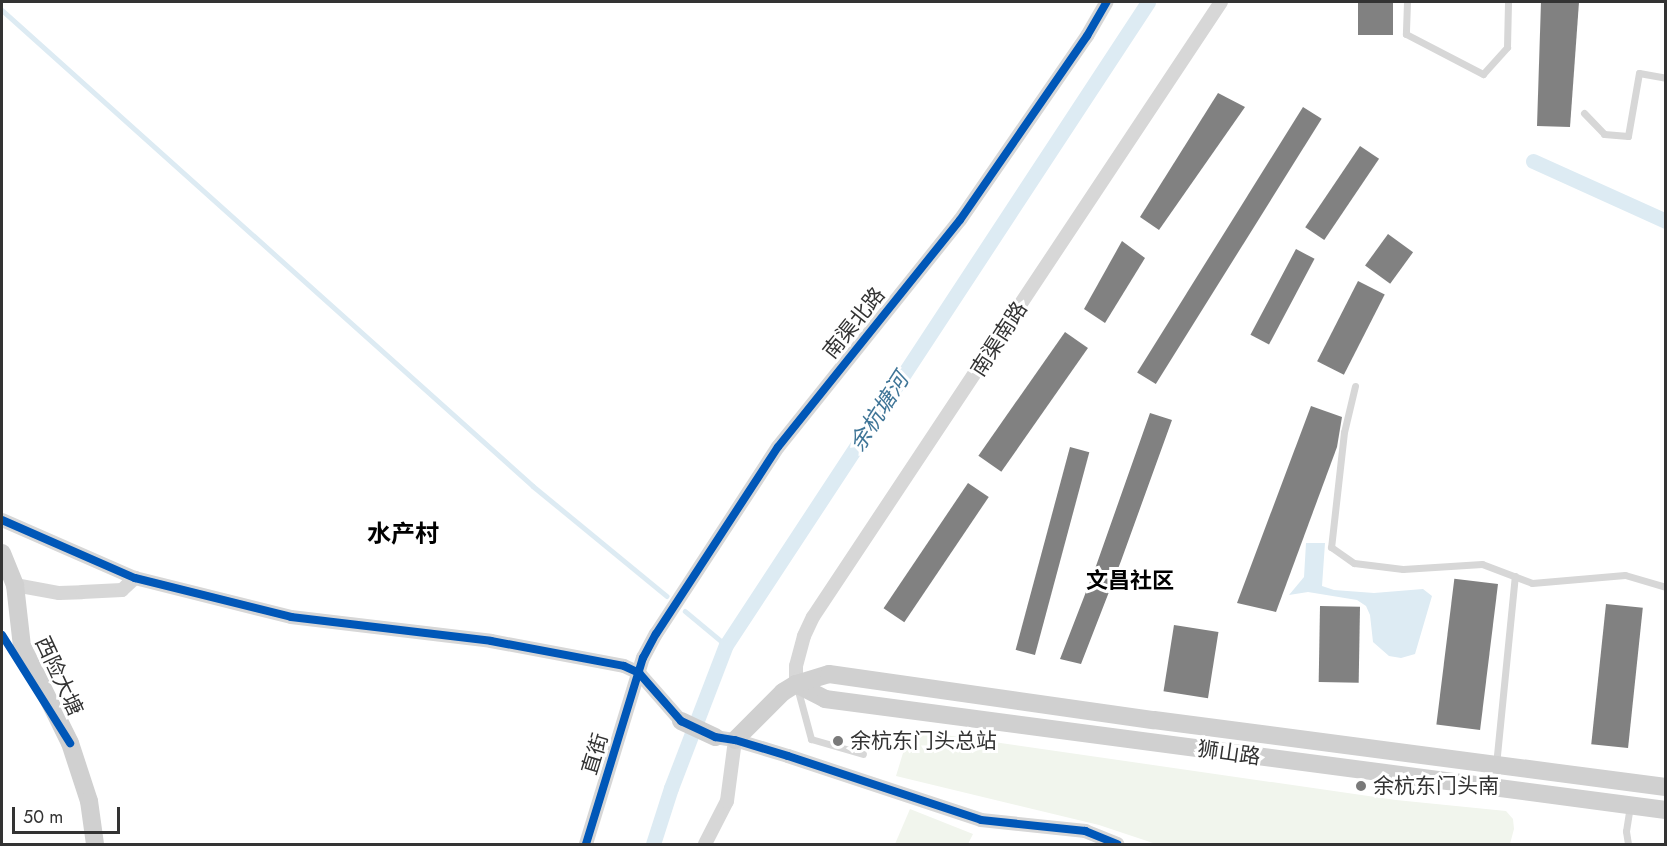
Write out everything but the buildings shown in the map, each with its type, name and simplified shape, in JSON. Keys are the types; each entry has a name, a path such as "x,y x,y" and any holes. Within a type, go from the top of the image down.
{"main road":[{"name":"西险大塘","path":"2,553 15,585 22,646 70,743 89,801 94,844"},
{"name":"狮山路","path":"735,740 783,692 796,684 829,674 1665,787"},
{"name":"狮山路","path":"796,684 825,699 1665,810"},
{"path":"681,721 715,737"}],"street":[{"name":"南渠北路","path":"639,673 643,658 656,634 778,447 960,220 1087,36 1107,2"},
{"name":"南渠南路","path":"796,684 796,666 804,636 813,617 1221,2"},
{"path":"2,520 135,578 291,617 491,641 624,666 639,673 681,721"},
{"path":"15,585 59,593 122,590 135,578"},
{"name":"直街","path":"586,844 639,673"},
{"path":"715,737 735,740 981,820 1084,831 1118,844"},
{"path":"705,844 727,801 735,740"}],"lane":[{"path":"1407,2 1406,34 1483,74 1507,47 1508,2"},
{"path":"1584,113 1604,134 1628,136 1639,74 1665,78"},
{"path":"1355,386 1344,432 1330,547 1354,563 1402,569 1482,564 1532,583 1624,575 1665,587"},
{"path":"1496,765 1515,576"},
{"path":"796,684 811,739 863,754"},
{"path":"1628,844 1626,831 1630,806"}],"shaded area":[{"path":"1306,543 1325,543 1322,586 1334,590 1374,593 1423,589 1432,596 1415,654 1401,658 1389,656 1373,642 1370,615 1366,606 1357,600 1308,592 1289,595 1304,577"},
{"path":"910,730 1396,800 1506,811 1513,819 1514,829 1510,844 1156,844 1099,825 896,776"},
{"path":"910,809 973,834 968,844 895,844"}],"waterway":[{"name":"余杭塘河","path":"653,844 671,788 726,645 1148,2"},
{"path":"2,10 533,486 667,596"},
{"path":"1533,161 1666,221"},
{"path":"685,611 726,645"}],"cycle path":[{"path":"586,844 643,658 656,634 778,447 960,220 1087,36 1107,2"},
{"path":"2,520 135,578 291,617 491,641 624,666 639,673 681,721 715,737 735,740 788,756 981,820 1085,831 1118,844"},
{"path":"2,635 70,743"}],"place":[{"name":"余杭东门头总站","path":"838,741"},
{"name":"余杭东门头南","path":"1361,786"}],"district":[{"name":"水产村","path":"403,534"},
{"name":"文昌社区","path":"1130,581"}]}
